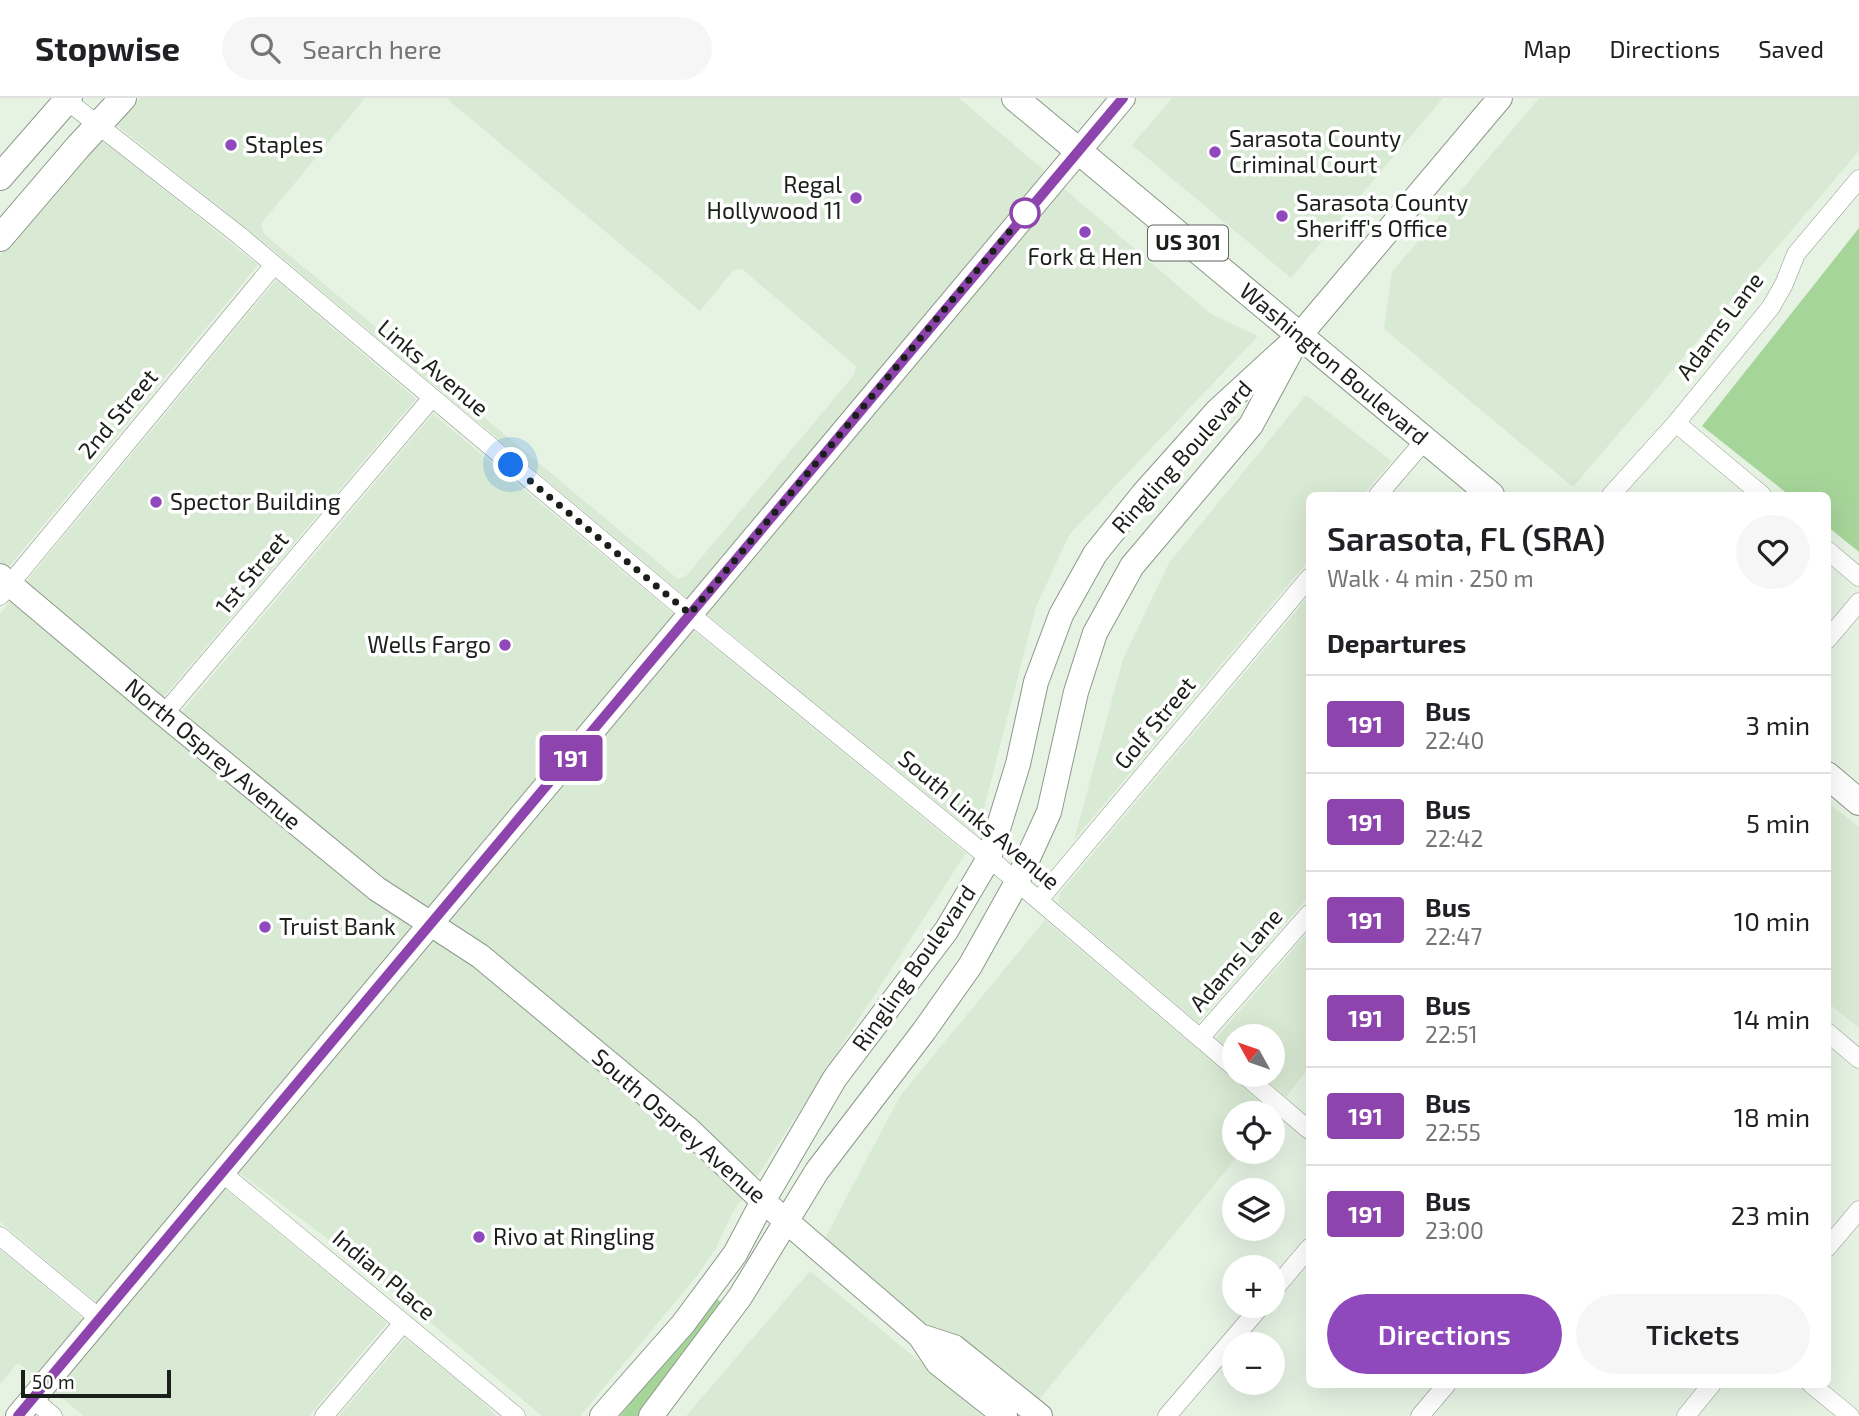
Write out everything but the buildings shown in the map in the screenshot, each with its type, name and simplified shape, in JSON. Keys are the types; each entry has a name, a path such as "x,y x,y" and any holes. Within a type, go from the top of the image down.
{"main road":[{"path":"0,237 124,98"},
{"name":"Washington Boulevard","path":"1015,98 1487,492"},
{"path":"0,177 68,99"},
{"path":"1831,778 1859,802"}],"street":[{"path":"53,1416 26,1407 1123,98"},
{"name":"Ringling Boulevard","path":"602,1416 697,1304 735,1254 835,1078 946,931 989,858 1018,764 1036,682 1061,615 1095,554 1143,494 1218,410 1300,335 1500,98"},
{"name":"Links Avenue","path":"68,99 274,265 690,614"},
{"name":"Adams Lane","path":"1614,492 1676,423 1771,307 1796,254 1859,180"},
{"name":"2nd Street","path":"3,585 274,265"},
{"name":"Ringling Boulevard","path":"651,1416 733,1307 817,1171 970,966 1017,882 1049,812 1076,692 1095,633 1132,566 1251,425 1300,335"},
{"name":"1st Street","path":"163,714 431,399"},
{"path":"1676,423 1758,492"},
{"path":"1381,492 1425,440"},
{"path":"1831,553 1859,577"},
{"name":"Golf Street","path":"1039,901 1306,582"},
{"name":"North Osprey Avenue","path":"3,585 377,890 432,925"},
{"path":"1831,635 1859,602"},
{"name":"South Links Avenue","path":"690,614 989,858 1222,1057"},
{"name":"Adams Lane","path":"1200,1038 1306,917"},
{"name":"South Osprey Avenue","path":"432,925 490,964 688,1129 763,1201 920,1336 938,1363 1005,1416"},
{"path":"1831,1042 1859,1059"},
{"path":"1258,1087 1306,1127"},
{"name":"Indian Place","path":"221,1172 516,1416"},
{"path":"1831,1243 1859,1210"},
{"path":"0,1236 99,1318"},
{"path":"1285,1277 1306,1252"},
{"path":"1167,1416 1251,1318"},
{"path":"324,1416 402,1323"},
{"name":"South Osprey Avenue","path":"920,1336 954,1347 1040,1416"},
{"path":"1420,1416 1444,1388"},
{"path":"1686,1416 1709,1388"},
{"path":"1816,1388 1850,1416"}],"shaded area":[{"path":"140,98 365,98 261,224 264,234 678,579 686,576 854,375 856,366 743,270 732,272 700,311 446,98 959,98 1045,171 688,599 272,249 115,124"},
{"path":"1172,98 1443,98 1291,278 1132,145"},
{"path":"1539,98 1859,98 1859,151 1573,487 1384,329 1392,272"},
{"path":"101,139 258,265 8,568 0,562 0,255"},
{"path":"1062,187 1211,314 1258,336 1069,535 1036,607 977,835 706,614"},
{"name":"Spector Building","path":"276,280 416,399 162,699 25,583"},
{"path":"1306,395 1392,461 1366,492 1306,492 1306,564 1074,840 1123,659 1169,563"},
{"path":"433,414 675,615 428,911 382,881 180,714"},
{"path":"12,599 415,927 97,1303 0,1222 0,614"},
{"path":"1306,600 1306,899 1198,1023 1058,903 1060,893"},
{"path":"693,630 966,853 757,1177 686,1114 448,924"},
{"path":"1831,805 1859,827 1859,1028 1831,1005"},
{"path":"1045,920 1222,1070 1222,1087 1242,1087 1259,1101 1222,1101 1222,1164 1231,1164 1038,1401 926,1327 922,1321 920,1323 824,1240 900,1096"},
{"path":"1306,934 1306,1072 1286,1097 1274,1087 1285,1087 1285,1024 1228,1024"},
{"path":"435,940 474,964 746,1194 697,1276 580,1416 542,1416 357,1261 237,1171"},
{"path":"1222,1031 1222,1043 1216,1038"},
{"path":"223,1187 387,1323 309,1416 84,1416 54,1392"},
{"path":"0,1249 83,1319 36,1377 18,1363 0,1384"},
{"path":"810,1271 935,1374 982,1416 686,1416"},
{"path":"405,1338 481,1400 496,1416 339,1416"}],"green space":[{"path":"1859,228 1859,552 1831,529 1831,492 1785,492 1702,426"},
{"path":"717,1299 721,1302 644,1416 620,1416"}],"bus line":[{"name":"191","path":"18,1416 1123,98"}],"place":[{"name":"Staples","path":"231,145"},
{"name":"Sarasota County Criminal Court","path":"1215,152"},
{"name":"Regal Hollywood 11","path":"856,198"},
{"name":"Sarasota County Sheriff's Office","path":"1282,216"},
{"name":"Fork & Hen","path":"1085,232"},
{"name":"Spector Building","path":"156,502"},
{"name":"Wells Fargo","path":"505,645"},
{"name":"Truist Bank","path":"265,927"},
{"name":"Rivo at Ringling","path":"479,1237"}],"route":[{"path":"511,465 690,614 1025,213"}]}
